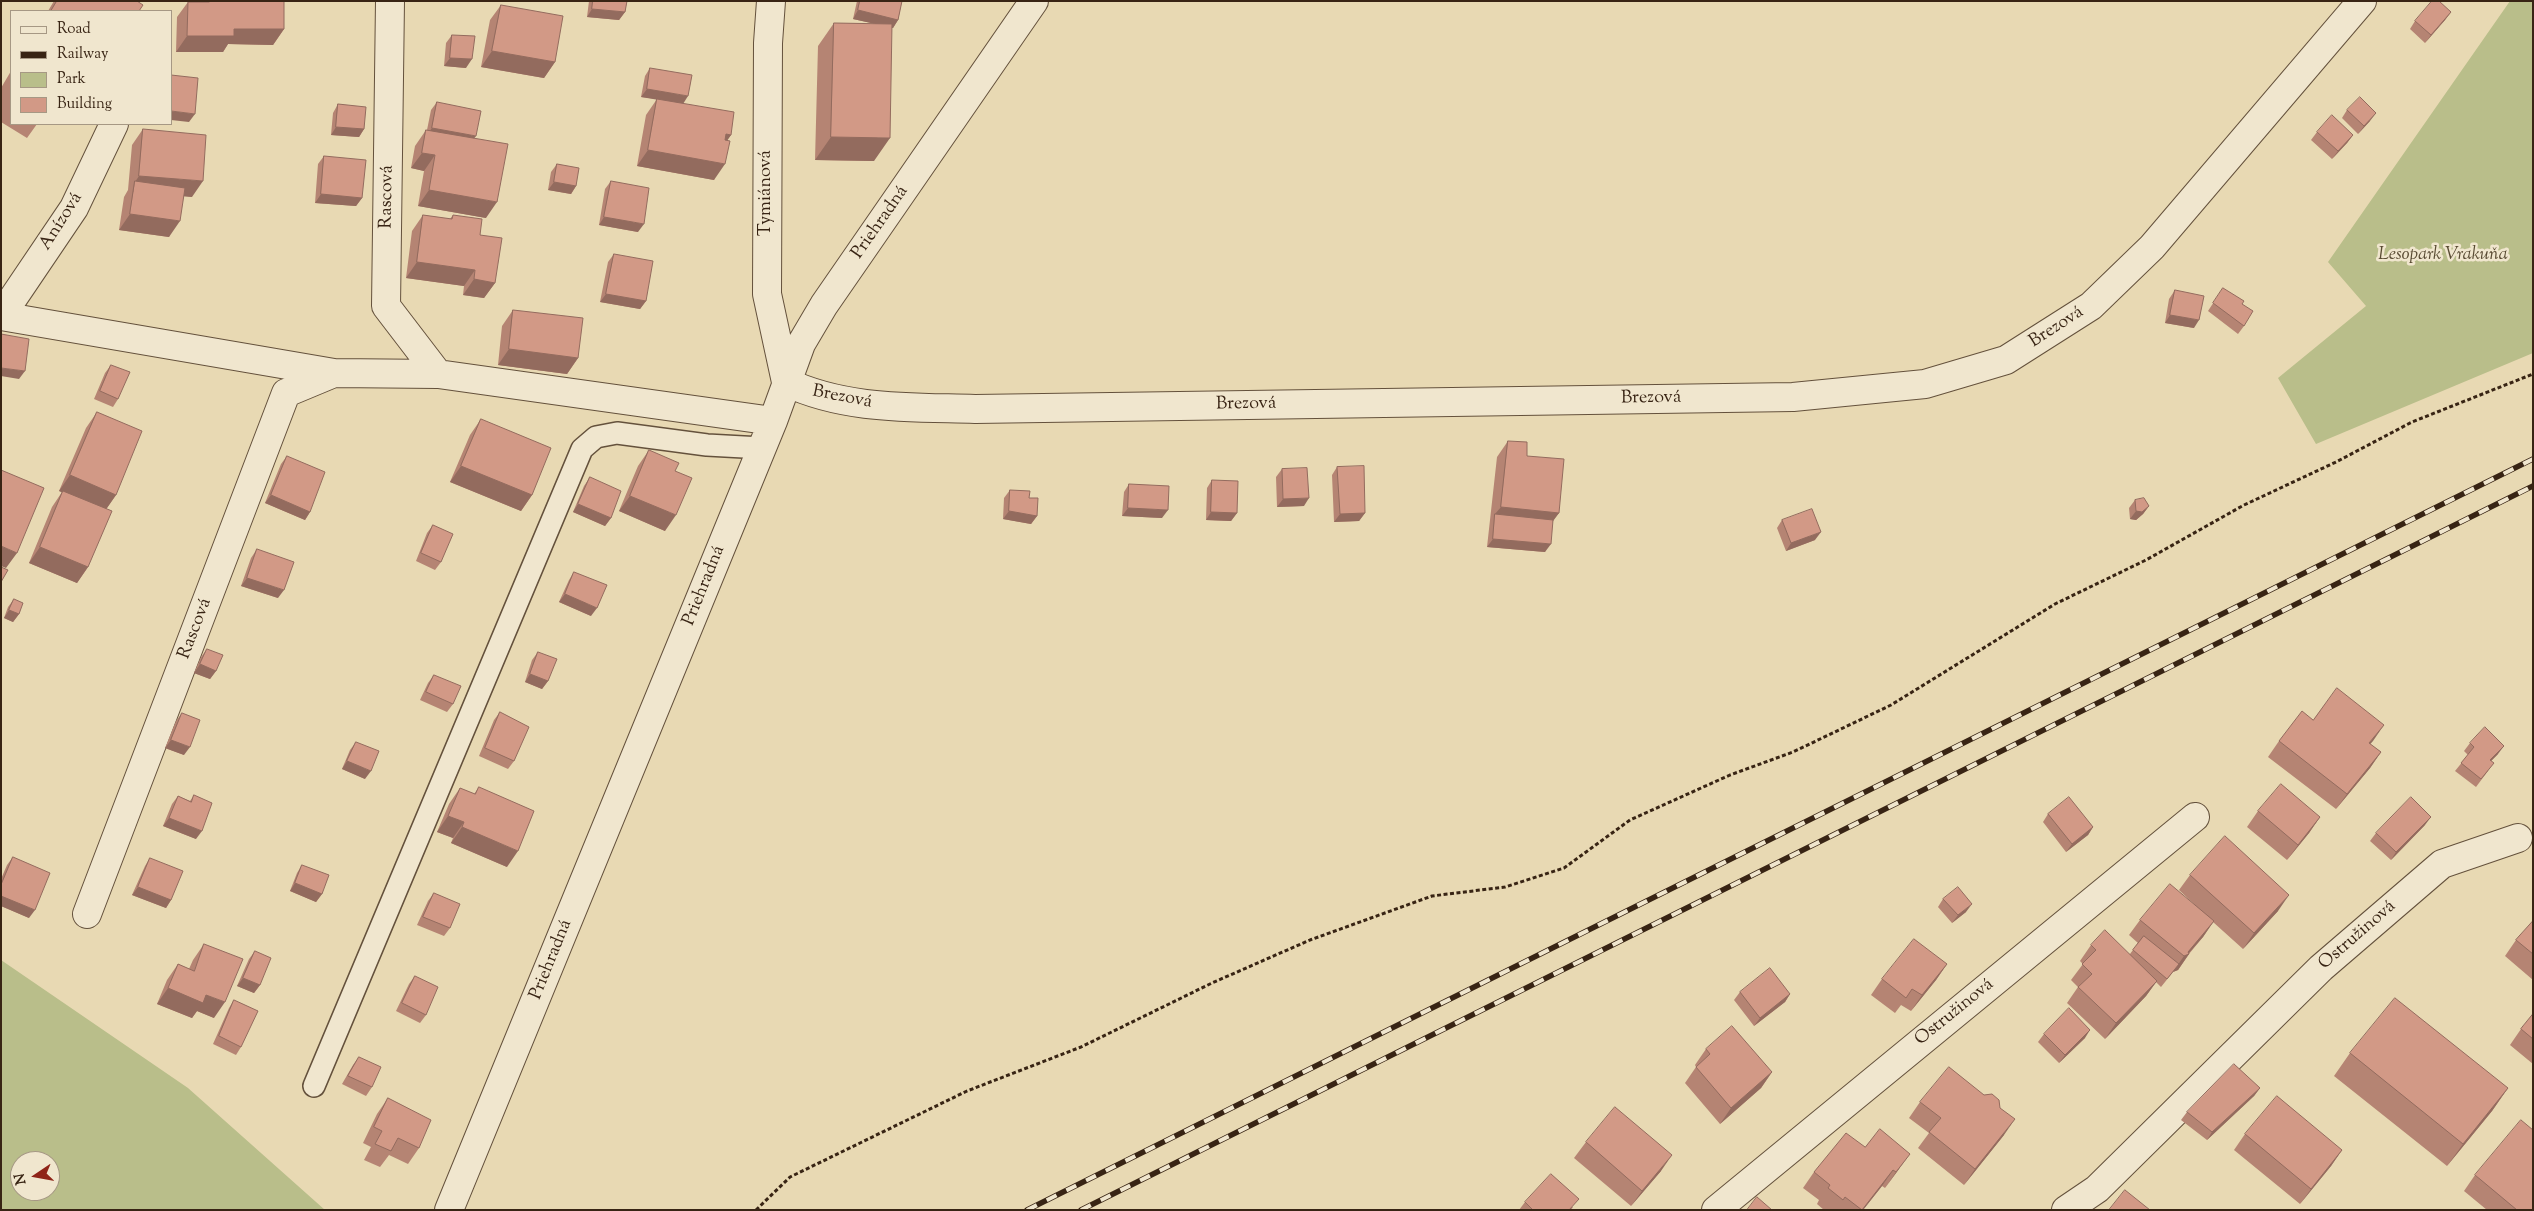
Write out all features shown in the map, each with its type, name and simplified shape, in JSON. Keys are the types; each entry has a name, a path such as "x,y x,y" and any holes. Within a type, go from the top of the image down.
{"street":[{"name":"Rascová","path":"390,1 386,306 438,374"},
{"name":"Tymiánová","path":"771,1 768,43 767,294 786,382"},
{"name":"Priehradná","path":"450,1210 773,421 801,344 824,305 1034,1"},
{"name":"Brezová","path":"786,382 807,392 861,405 975,408 1793,397 1925,384 2006,360 2091,306 2152,247 2362,1"},
{"name":"Anízová","path":"1,316 74,208 114,125"},
{"path":"1,316 334,373 438,374 773,421"},
{"name":"Rascová","path":"87,914 286,393 334,373"},
{"name":"Ostružinová","path":"1716,1210 2195,817"},
{"name":"Ostružinová","path":"2066,1210 2097,1189 2321,968 2442,864 2518,838"}],"lane":[{"path":"314,1086 582,449 596,437 617,433 707,445 762,448"}],"path":[{"path":"756,1210 790,1177 967,1091 1081,1047 1212,983 1310,940 1432,896 1505,887 1564,868 1630,820 1730,775 1793,752 1891,705 2055,604 2146,560 2244,506 2336,462 2412,422 2533,374"}],"green space":[{"name":"Lesopark Vrakuňa","path":"2510,1 2533,1 2533,353 2316,444 2278,378 2366,306 2328,262"},
{"path":"1,960 188,1088 325,1210 1,1210"}],"building":[{"path":"57,1 137,1 143,5 140,10 52,10"},
{"path":"284,1 284,29 234,29 234,36 187,36 188,2"},
{"path":"593,1 627,1 625,12 592,9"},
{"path":"860,1 902,1 898,20 858,10"},
{"path":"2432,1 2439,1 2451,12 2431,35 2415,21"},
{"path":"501,5 563,16 555,62 492,51"},
{"path":"834,23 892,24 890,138 831,137"},
{"path":"452,35 475,36 472,59 450,58"},
{"path":"650,68 692,75 688,96 647,89"},
{"path":"172,75 198,78 195,114 172,111"},
{"path":"2360,97 2376,113 2364,126 2347,110"},
{"path":"657,99 734,112 731,135 726,134 725,140 730,141 725,164 648,150"},
{"path":"437,102 481,111 476,136 432,128"},
{"path":"338,104 366,107 364,129 336,127"},
{"path":"2332,115 2353,135 2338,151 2317,132"},
{"path":"143,129 206,135 203,181 139,176"},
{"path":"426,130 508,144 497,202 429,190 435,155 422,153"},
{"path":"324,156 366,160 362,198 321,194"},
{"path":"557,164 579,168 576,186 554,182"},
{"path":"135,181 185,188 180,221 130,214"},
{"path":"611,181 649,188 644,224 604,217"},
{"path":"423,215 452,219 453,215 482,219 480,235 502,238 495,283 474,279 475,270 417,262"},
{"path":"614,254 653,261 646,301 606,294"},
{"path":"2223,288 2244,301 2242,304 2253,311 2244,326 2213,303"},
{"path":"2175,290 2204,296 2199,320 2170,315"},
{"path":"513,310 583,318 578,358 509,349"},
{"path":"1,334 29,339 25,371 1,368"},
{"path":"111,365 130,372 118,399 100,391"},
{"path":"97,412 142,431 116,495 70,475"},
{"path":"481,419 551,448 532,495 461,466"},
{"path":"1508,441 1527,442 1527,456 1564,459 1559,513 1501,507"},
{"path":"649,450 679,463 675,471 692,478 676,515 630,496"},
{"path":"287,456 325,472 310,512 271,495"},
{"path":"1364,466 1365,513 1340,514 1337,467"},
{"path":"1307,468 1309,498 1283,499 1282,469"},
{"path":"1,470 44,488 17,553 1,546"},
{"path":"590,477 621,491 611,518 578,504"},
{"path":"1212,480 1238,481 1237,513 1211,512"},
{"path":"1129,484 1169,486 1168,510 1128,508"},
{"path":"1010,490 1030,491 1029,498 1038,498 1037,516 1009,511"},
{"path":"63,491 112,511 88,567 40,547"},
{"path":"2144,498 2149,506 2142,512 2136,511 2135,500"},
{"path":"1812,509 1821,532 1791,543 1782,520"},
{"path":"1495,514 1553,520 1551,544 1493,539"},
{"path":"433,525 453,534 441,562 421,553"},
{"path":"257,549 294,562 284,590 247,578"},
{"path":"1,567 8,570 1,582"},
{"path":"574,572 607,585 597,608 565,594"},
{"path":"14,599 23,603 19,614 9,610"},
{"path":"207,649 223,655 216,671 200,664"},
{"path":"538,652 557,659 548,681 530,674"},
{"path":"434,675 461,686 453,704 426,692"},
{"path":"2337,688 2384,725 2369,743 2381,752 2347,794 2279,741 2302,711 2313,720"},
{"path":"500,712 529,727 514,761 485,748"},
{"path":"182,713 200,720 190,747 171,740"},
{"path":"2485,727 2504,746 2490,760 2494,763 2481,779 2461,763 2474,747 2470,743"},
{"path":"356,742 379,751 371,771 347,761"},
{"path":"2281,784 2320,817 2298,845 2258,811"},
{"path":"479,787 534,811 518,851 462,827 464,822 448,816 460,788 475,794"},
{"path":"194,795 212,803 202,831 169,818 178,796 191,802"},
{"path":"2069,797 2093,827 2072,844 2048,814"},
{"path":"2411,797 2431,817 2396,852 2376,833"},
{"path":"2225,836 2289,895 2254,933 2190,875"},
{"path":"13,857 50,873 35,910 1,896 1,885"},
{"path":"150,858 183,871 171,900 138,887"},
{"path":"302,865 329,875 322,894 295,883"},
{"path":"2170,884 2214,921 2188,952 2189,954 2184,956 2140,920"},
{"path":"1958,887 1972,904 1958,915 1943,899"},
{"path":"434,893 460,904 450,928 423,917"},
{"path":"2533,921 2533,954 2516,940"},
{"path":"2105,930 2157,981 2116,1023 2078,987 2092,974 2082,964 2096,950 2091,945"},
{"path":"2144,936 2179,964 2167,979 2133,950"},
{"path":"1914,939 1947,964 1922,995 1912,989 1906,998 1882,979"},
{"path":"204,944 243,959 225,1002 206,995 203,1003 168,988 178,964 194,971"},
{"path":"255,951 271,958 260,985 243,978"},
{"path":"1770,968 1790,994 1760,1018 1740,992"},
{"path":"415,976 438,987 426,1015 402,1003"},
{"path":"2395,998 2508,1088 2463,1144 2350,1053"},
{"path":"234,1000 258,1011 241,1047 219,1036"},
{"path":"2069,1008 2090,1030 2065,1055 2044,1034"},
{"path":"2533,1014 2533,1039 2521,1029"},
{"path":"1732,1026 1772,1072 1731,1108 1696,1067 1710,1054 1706,1049"},
{"path":"359,1057 381,1067 372,1087 348,1076"},
{"path":"2234,1064 2260,1088 2212,1132 2187,1112"},
{"path":"1949,1067 1984,1095 1992,1094 1999,1100 2000,1108 2015,1119 1975,1169 1929,1132 1941,1118 1920,1102"},
{"path":"2277,1096 2342,1150 2311,1189 2245,1134"},
{"path":"388,1098 431,1120 419,1148 398,1138 391,1151 375,1144 382,1131 374,1127"},
{"path":"1615,1107 1672,1155 1642,1191 1586,1142"},
{"path":"2521,1120 2533,1130 2533,1210 2517,1210 2475,1175"},
{"path":"1880,1129 1910,1154 1896,1172 1893,1170 1862,1210 1845,1197 1843,1200 1828,1188 1830,1185 1814,1172 1846,1133 1865,1147"},
{"path":"1551,1174 1579,1199 1569,1210 1533,1210 1525,1202"},
{"path":"2125,1190 2150,1210 2109,1210"},
{"path":"1757,1197 1772,1210 1747,1210"}],"railway":[{"path":"1027,1210 2533,459"},
{"path":"1081,1210 2533,486"}]}
